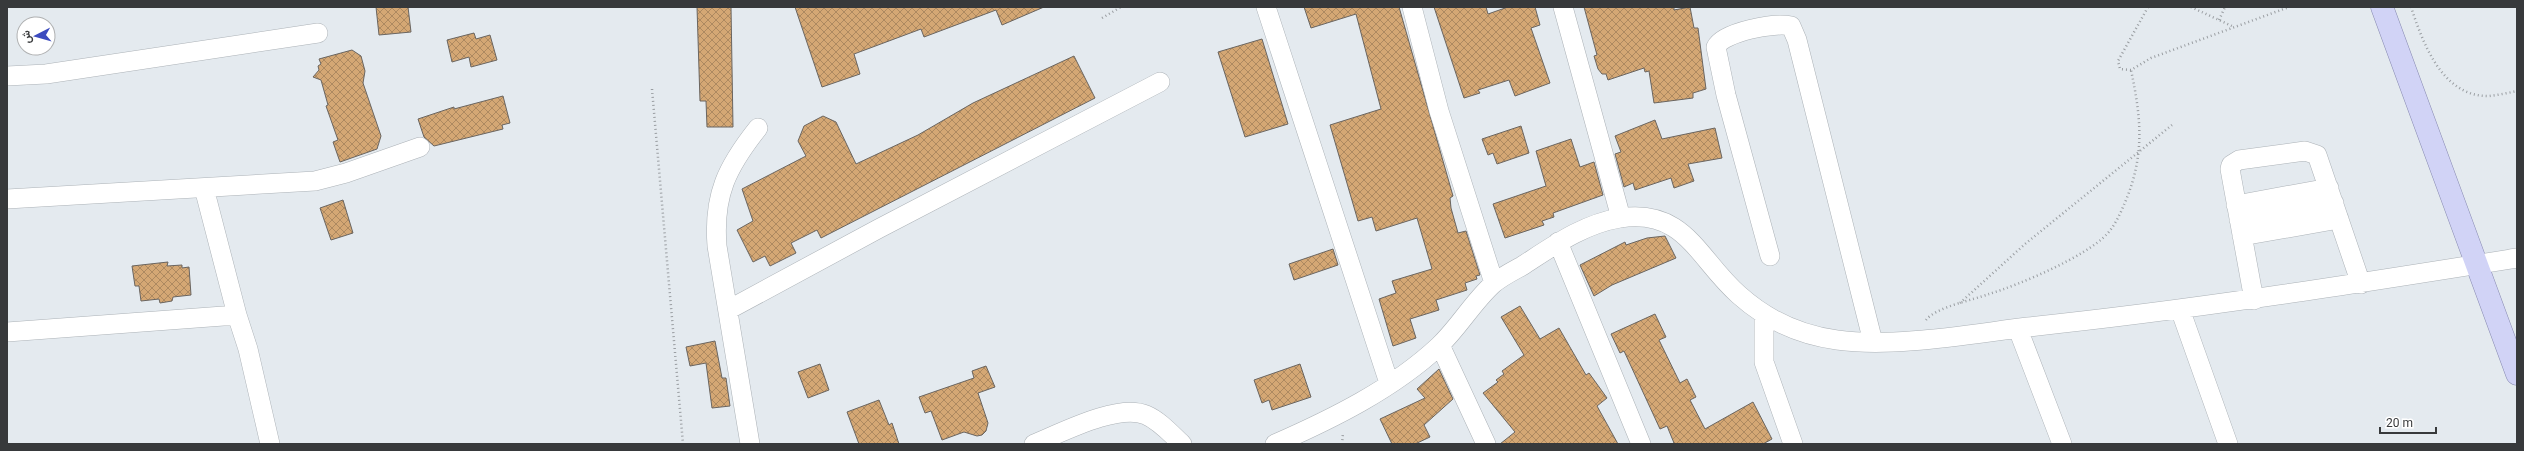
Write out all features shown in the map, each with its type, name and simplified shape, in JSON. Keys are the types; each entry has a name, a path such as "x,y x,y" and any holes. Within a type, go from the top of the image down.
{"main road":[{"path":"2382,7 2517,374"}],"street":[{"path":"1266,7 1389,383"},
{"path":"1412,7 1439,111 1494,282"},
{"path":"1563,7 1621,218"},
{"path":"1770,256 1726,95 1716,47 1719,41 1725,37 1764,26 1786,24 1791,26 1797,40 1873,342"},
{"path":"7,76 46,74 318,33"},
{"path":"728,310 878,228 1160,82"},
{"path":"750,444 717,246 716,213 719,196 732,164 758,128"},
{"path":"7,199 315,181 346,173 420,147"},
{"path":"2254,300 2230,169 2232,164 2239,160 2309,151 2317,155 2361,284"},
{"path":"204,188 237,315 248,350 270,444"},
{"path":"2239,220 2334,204"},
{"path":"2239,220 2334,204"},
{"path":"1275,444 1311,428 1389,383 1440,345 1494,282 1558,242 1586,227 1621,218 1647,216 1670,224 1694,244 1738,294 1779,324 1816,337 1873,342 2018,328 2254,300 2517,258"},
{"path":"1558,242 1641,444"},
{"path":"2180,309 2228,444"},
{"path":"1764,314 1764,362 1793,444"},
{"path":"7,332 237,315"},
{"path":"2018,328 2062,444"},
{"path":"1440,345 1486,444"},
{"path":"1034,444 1090,421 1129,412 1146,415 1178,442"}],"path":[{"path":"1102,18 1122,7"},
{"path":"2148,7 2118,61 2120,69 2131,70 2151,58 2288,7"},
{"path":"2191,7 2235,27"},
{"path":"2219,20 2226,7"},
{"path":"2411,7 2422,37 2437,66 2443,76 2453,84 2464,90 2489,96 2517,91"},
{"path":"1922,338 1922,326 1927,318 1958,304 2026,281 2074,257 2107,235 2121,212 2135,179 2140,153 2139,118 2131,70"},
{"path":"652,89 683,444"},
{"path":"1958,304 2025,244 2172,126"}],"building":[{"path":"376,7 408,7 411,32 379,35"},
{"path":"697,7 731,7 733,127 707,127 706,101 700,101"},
{"path":"795,7 1044,7 1002,25 996,10 924,37 921,29 854,54 860,74 822,87"},
{"path":"1304,7 1399,7 1453,196 1450,198 1451,208 1458,233 1466,231 1480,275 1476,276 1477,279 1465,283 1467,290 1436,300 1439,310 1410,319 1416,338 1393,346 1379,299 1396,293 1392,281 1432,269 1417,218 1376,231 1372,217 1358,221 1330,125 1381,109 1356,14 1311,28"},
{"path":"1434,7 1486,7 1488,14 1508,7 1535,7 1540,25 1531,28 1550,83 1515,96 1509,80 1478,90 1480,93 1464,98"},
{"path":"1584,7 1674,7 1674,10 1690,7 1694,28 1698,28 1706,89 1693,93 1693,98 1654,103 1649,71 1645,72 1644,68 1608,80 1606,74 1602,74 1598,69 1594,56 1597,55"},
{"path":"474,33 476,39 490,35 497,60 471,67 469,57 452,62 447,40"},
{"path":"1262,39 1288,124 1245,137 1218,52"},
{"path":"352,50 361,56 365,71 363,83 381,136 377,149 340,162 333,142 338,140 326,106 328,105 321,80 313,77 319,70 318,66 321,64 319,59"},
{"path":"1074,56 1095,98 821,238 817,230 791,243 796,253 770,266 765,256 753,262 737,230 753,221 742,189 806,156 798,141 804,126 823,116 836,122 856,164 918,135 973,103"},
{"path":"503,96 510,123 502,125 503,129 434,146 424,137 418,119 454,107 454,109"},
{"path":"1655,120 1662,139 1715,128 1722,158 1688,164 1694,181 1674,188 1671,178 1635,190 1633,183 1624,187 1615,154 1621,152 1615,136"},
{"path":"1521,126 1529,153 1497,164 1493,153 1488,155 1482,139"},
{"path":"1571,139 1580,167 1594,162 1603,195 1553,213 1554,217 1542,221 1544,225 1505,238 1493,204 1546,186 1536,151"},
{"path":"343,200 353,233 331,240 320,208"},
{"path":"1665,236 1676,258 1612,285 1594,296 1580,265 1625,242 1626,245 1647,238"},
{"path":"1333,249 1338,265 1294,280 1289,264"},
{"path":"168,262 167,266 182,265 182,268 189,267 191,295 173,297 172,301 160,303 159,299 141,301 139,286 135,286 132,266"},
{"path":"1520,306 1540,339 1559,328 1586,375 1589,373 1607,398 1597,406 1618,444 1500,444 1515,432 1483,393 1498,382 1496,380 1504,374 1502,371 1524,355 1501,317"},
{"path":"1655,314 1666,337 1659,340 1680,383 1687,379 1696,397 1690,400 1705,429 1753,402 1772,439 1763,444 1671,444 1674,443 1667,426 1660,429 1624,351 1620,353 1611,334"},
{"path":"715,341 722,378 726,378 730,406 712,408 706,363 690,366 686,347"},
{"path":"820,364 829,390 808,398 798,372"},
{"path":"1300,364 1311,397 1272,410 1269,400 1262,403 1254,380"},
{"path":"986,366 995,387 978,393 988,423 986,431 982,435 977,436 964,432 942,440 931,411 925,413 919,397 974,378 972,371"},
{"path":"1439,369 1453,399 1424,425 1430,437 1415,444 1392,444 1380,419 1425,398 1417,389"},
{"path":"879,400 889,425 892,423 899,444 859,444 847,412"}]}
